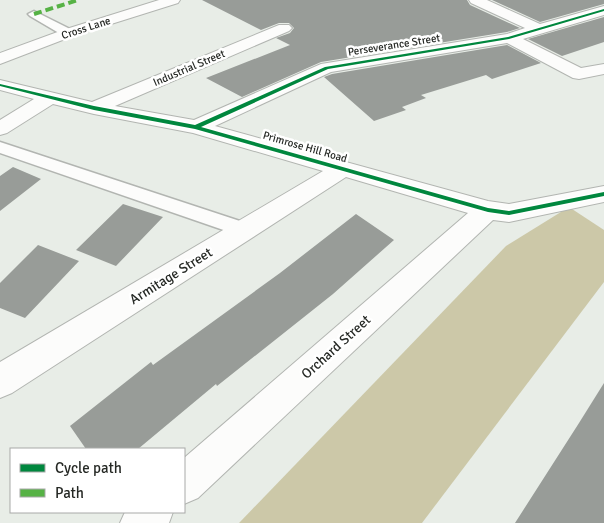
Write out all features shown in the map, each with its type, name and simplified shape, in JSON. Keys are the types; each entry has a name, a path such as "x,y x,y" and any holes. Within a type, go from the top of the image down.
{"street":[{"name":"Cross Lane","path":"0,58 68,33 173,0"},
{"path":"476,0 538,29"},
{"name":"Perseverance Street","path":"196,127 328,68 508,38 604,10"},
{"name":"Industrial Street","path":"94,108 284,28"},
{"path":"508,38 579,74 604,69"},
{"name":"Primrose Hill Road","path":"0,85 94,108 196,127 341,170 488,210 509,213 604,194"},
{"path":"0,129 50,97"},
{"name":"Armitage Street","path":"0,380 341,170"},
{"name":"Orchard Street","path":"185,483 488,210"},
{"path":"141,523 152,513"}],"lane":[{"path":"34,14 68,33"},
{"path":"0,146 245,230"}],"shaded area":[{"path":"569,207 604,230 604,282 422,523 239,523 506,246"}],"building":[{"path":"202,0 467,0 470,5 520,28 507,32 321,62 242,97 206,78 290,45 276,38 290,33 294,28 289,23 279,23 261,30"},
{"path":"492,0 604,0 604,4 540,22"},
{"path":"604,17 604,42 562,56 528,39"},
{"path":"507,45 541,63 492,79 486,75 421,95 426,98 402,107 406,110 374,121 324,77 332,74"},
{"path":"13,167 41,179 0,211 0,176"},
{"path":"123,204 163,217 116,266 76,250"},
{"path":"356,214 394,240 333,294 217,386 216,384 139,448 85,448 70,426 151,362 153,365 280,273"},
{"path":"38,245 79,261 25,318 0,308 0,283"},
{"path":"604,383 604,523 515,523 579,423"}],"marked path":[{"path":"34,14 78,0"}],"cycle path":[{"path":"196,127 327,68 509,38 604,10"},
{"path":"0,85 94,108 196,127 488,210 509,213 604,194"}]}
